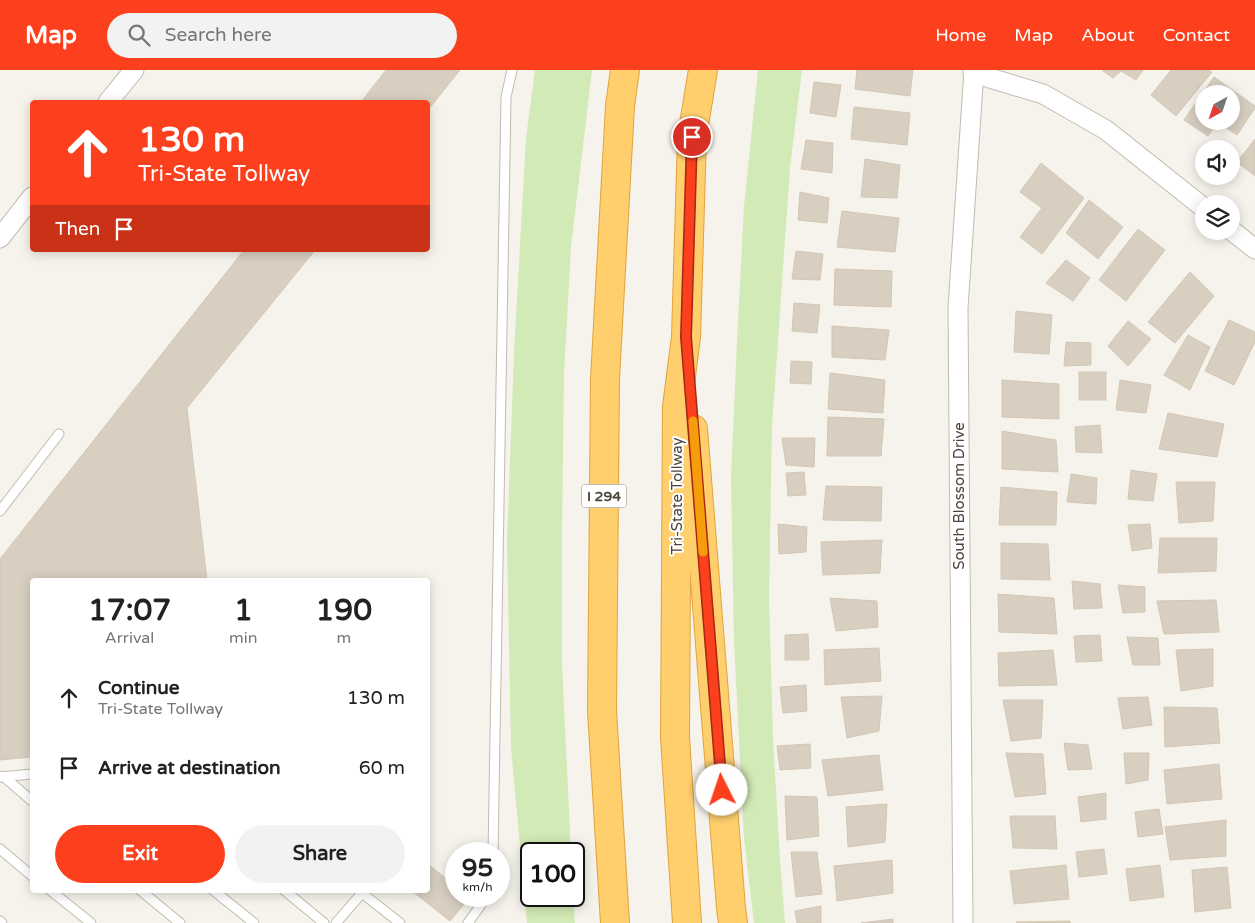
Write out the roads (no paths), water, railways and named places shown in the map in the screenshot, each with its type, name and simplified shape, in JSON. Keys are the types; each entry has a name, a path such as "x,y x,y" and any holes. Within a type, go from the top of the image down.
{"highway":[{"name":"I 294","path":"615,923 602,711 605,399 620,106 625,70"},
{"name":"Tri-State Tollway","path":"687,923 675,737 678,407 686,337 692,137 703,70"},
{"path":"686,337 733,923"}],"street":[{"path":"110,100 134,70"},
{"path":"974,72 1043,94 1106,130 1195,201"},
{"name":"South Blossom Drive","path":"963,923 958,308 974,72"},
{"path":"0,238 30,200"},
{"path":"1240,238 1255,250"}],"lane":[{"path":"493,842 506,97 512,70"},
{"path":"0,511 59,434"},
{"path":"1,777 30,774"},
{"path":"1,777 30,799"},
{"path":"0,849 30,874"},
{"path":"54,893 91,923"},
{"path":"144,893 180,923"},
{"path":"217,893 254,923"},
{"path":"288,893 324,923"},
{"path":"336,923 358,893"},
{"path":"362,893 400,923"},
{"path":"468,923 479,907"}]}
